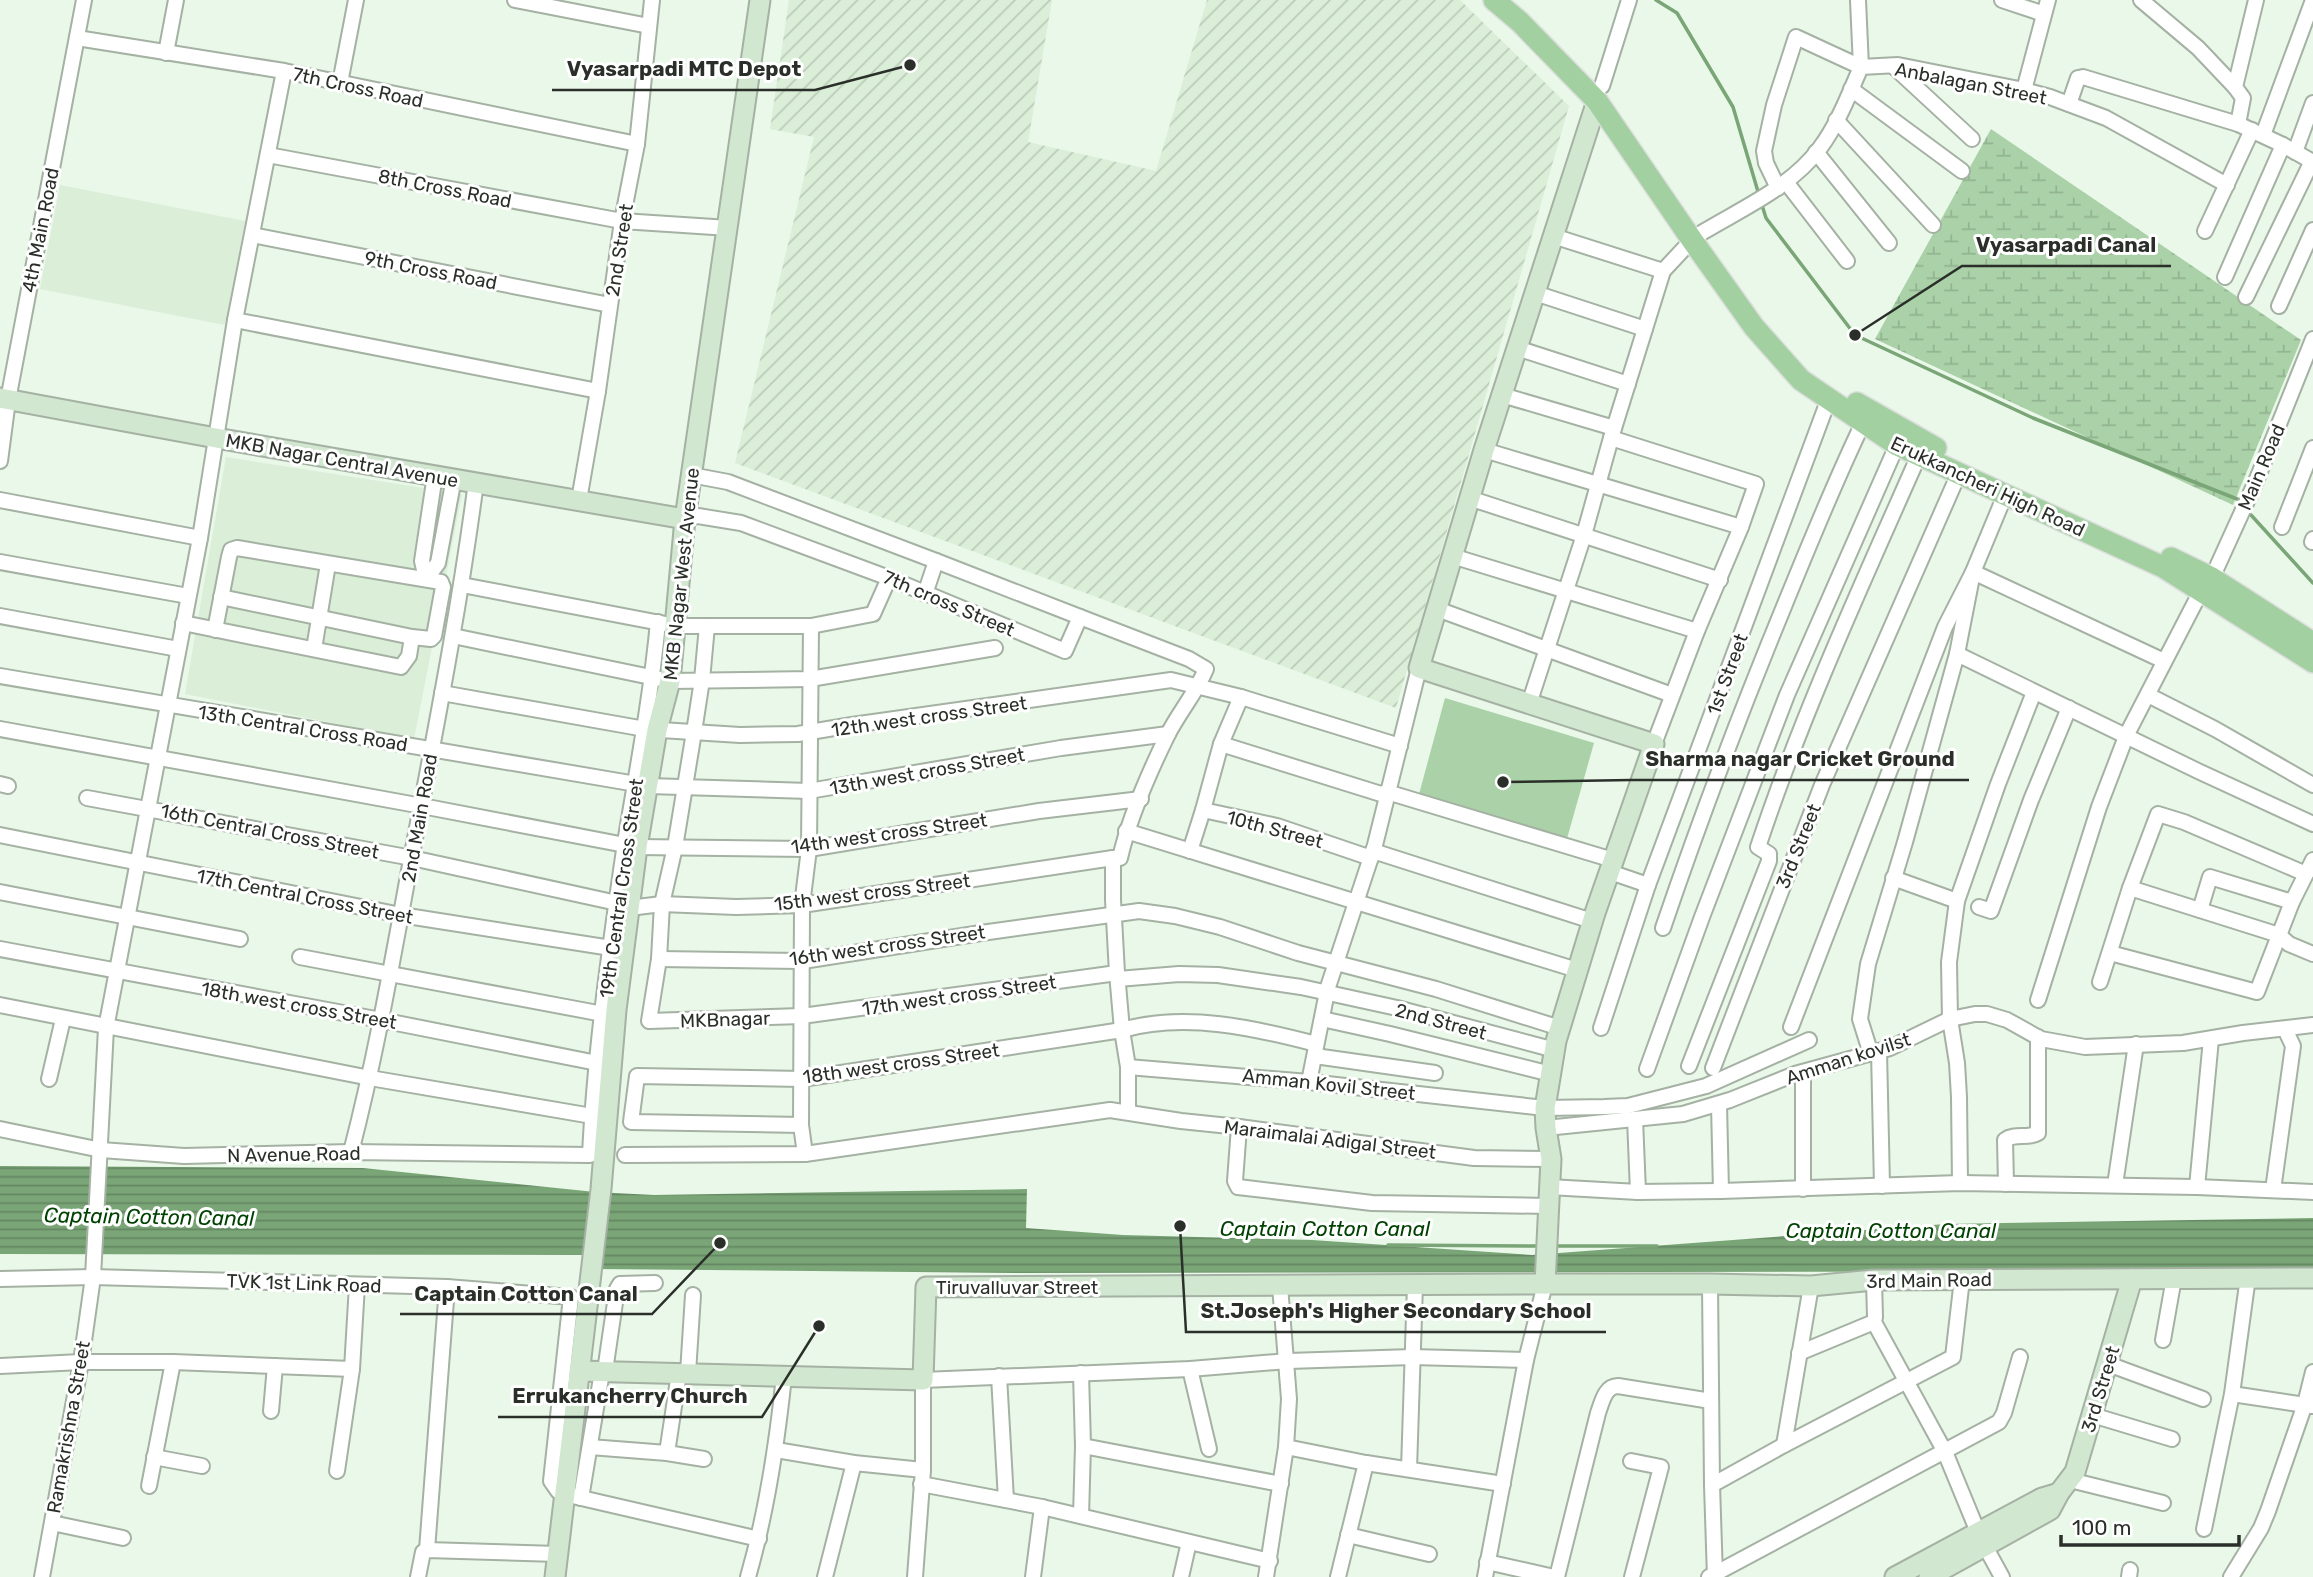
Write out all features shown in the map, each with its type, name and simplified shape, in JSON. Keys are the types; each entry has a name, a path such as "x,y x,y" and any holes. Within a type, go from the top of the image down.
{"main road":[{"name":"Erukkancheri High Road","path":"1494,0 1600,93 1698,236 1754,327 1801,380 1896,445 2206,584 2313,662"},
{"path":"1513,0 1579,62 1600,93"},
{"path":"1698,236 1779,337 1818,379 1925,444 2027,489 2313,643"}],"street":[{"name":"4th Main Road","path":"0,461 4,399 83,0"},
{"path":"166,53 176,0"},
{"path":"341,83 356,0"},
{"path":"515,0 649,26"},
{"name":"2nd Street","path":"579,500 636,145 652,0"},
{"name":"MKB Nagar West Avenue","path":"555,1577 572,1496 579,1371 601,1189 622,915 631,846 661,679 667,624 729,228 760,0"},
{"path":"1309,1082 1327,993 1372,854 1419,668 1469,498 1629,0"},
{"path":"1529,704 1584,535 1612,433 1663,271 1698,236 1771,191 1816,152 1836,120 1861,67 1858,0"},
{"path":"2002,0 2046,7 2024,90"},
{"path":"2141,0 2198,48 2235,87 2243,98 2251,130"},
{"path":"2235,87 2256,0"},
{"path":"2205,231 2313,0"},
{"path":"1847,261 1771,191 1764,150 1774,105 1796,37 1861,67"},
{"name":"7th Cross Road","path":"77,38 284,71 636,145"},
{"path":"1893,65 1972,139"},
{"name":"Anbalagan Street","path":"1861,67 1893,65 2024,90 2069,104 2106,118 2227,185"},
{"name":"Ramakrishna Street","path":"42,1577 93,1277 106,1028 200,538 235,320 284,71"},
{"path":"2069,104 2075,81 2083,77 2251,130 2312,162 2246,297"},
{"path":"1851,89 1962,172"},
{"path":"2225,277 2313,103"},
{"path":"1836,120 1933,225"},
{"path":"1816,152 1888,243"},
{"name":"8th Cross Road","path":"268,155 622,221 729,228"},
{"path":"2279,306 2313,230"},
{"name":"9th Cross Road","path":"252,234 610,305"},
{"path":"1553,236 1663,271"},
{"path":"1535,293 1645,329"},
{"path":"235,320 598,391"},
{"name":"Main Road","path":"2038,1000 2099,807 2127,737 2257,479 2313,339"},
{"path":"1517,348 1628,384"},
{"path":"1502,394 1756,484 1654,744 1592,921 1560,1028 1545,1108 1551,1159 1545,1279 1526,1360 1486,1570 1556,1577 1598,1413 1611,1386 1711,1401"},
{"name":"MKB Nagar Central Avenue","path":"4,399 215,439 685,519"},
{"name":"1st Street","path":"1601,1028 1648,885 1828,401"},
{"path":"1663,928 1700,819 1738,720 1833,484 1863,423"},
{"path":"1647,1069 1787,695 1896,445"},
{"path":"2282,527 2313,448"},
{"path":"1484,450 1741,527"},
{"path":"1689,1066 1769,861 1769,853 1758,847 1778,787 1919,455"},
{"name":"3rd Street","path":"1713,1068 1822,785 1959,473"},
{"path":"691,475 728,482 1189,659 1206,669 1198,687 1168,734 1126,831 1120,859 1113,858 1117,976 1128,1067 1128,1112"},
{"path":"426,579 422,561 444,477"},
{"name":"2nd Main Road","path":"351,1152 370,1078 422,806 462,584 477,482"},
{"path":"1791,1027 1945,627 1973,572 2005,495"},
{"path":"1469,498 1720,580"},
{"path":"0,500 200,538"},
{"name":"7th cross Street","path":"685,519 698,516 741,523 889,578 1065,651 1080,617"},
{"path":"215,630 220,597 230,550 237,548 426,579 441,582 443,587 434,636 431,639 220,597"},
{"path":"1452,556 1697,631"},
{"path":"925,594 936,561"},
{"path":"0,562 188,596"},
{"path":"314,649 328,564"},
{"path":"1882,1186 1875,1052 1860,1019 1868,964 1957,654 1973,572"},
{"path":"1973,572 2164,661"},
{"path":"462,584 667,624 811,625 873,614 889,578"},
{"path":"1437,609 1672,695"},
{"path":"0,615 178,649"},
{"path":"183,623 401,667 409,656 412,637"},
{"path":"805,1154 801,1125 802,905 809,849 811,625"},
{"path":"659,959 662,904 675,847 694,732 707,626"},
{"path":"453,636 661,679 702,680 810,679 995,648"},
{"path":"1957,654 2313,824"},
{"path":"1419,668 1654,744"},
{"name":"13th Central Cross Road","path":"0,676 642,785 685,787"},
{"name":"12th west cross Street","path":"443,693 651,730 740,735 809,733 1171,680 1241,697 1400,746"},
{"path":"1961,1183 1958,1063 1950,1019 1949,962 1957,901 2034,692"},
{"path":"2148,695 2215,729 2313,785"},
{"name":"10th Street","path":"1241,697 1221,744 1203,810 1277,826 1592,921"},
{"path":"1979,907 1991,911 2031,800 2069,708"},
{"name":"14th west cross Street","path":"0,729 631,846 809,849 1039,811 1141,799"},
{"name":"13th west cross Street","path":"685,787 809,791 1061,748 1168,734"},
{"path":"1221,744 1381,794 1387,792 1612,866 1648,885"},
{"name":"16th Central Cross Street","path":"88,798 412,858 622,915"},
{"path":"1190,850 1203,810"},
{"path":"2100,982 2130,888 2158,814 2184,822 2306,874"},
{"path":"1126,831 1577,970"},
{"name":"17th Central Cross Street","path":"0,835 401,915 611,948"},
{"name":"15th west cross Street","path":"622,915 662,904 736,907 802,905 1113,858"},
{"path":"2110,953 2257,992 2292,902 2313,860"},
{"path":"2200,910 2210,877 2292,902"},
{"path":"1893,878 1957,901"},
{"path":"2130,888 2279,935 2289,944 2313,954"},
{"path":"0,892 240,939"},
{"name":"16th west cross Street","path":"659,959 803,961 1139,911 1220,927 1337,964"},
{"name":"19th Central Cross Street","path":"590,1155 597,1063 611,948 622,915"},
{"name":"18th west cross Street","path":"0,949 597,1063"},
{"path":"300,957 603,1014"},
{"name":"MKBnagar","path":"659,959 649,1021 802,1016"},
{"path":"1337,964 1436,989 1560,1028"},
{"name":"17th west cross Street","path":"802,1016 1117,976 1218,975 1327,993"},
{"name":"2nd Street","path":"1327,993 1397,1008 1555,1050"},
{"path":"0,1005 370,1078 592,1116"},
{"name":"Amman kovilst","path":"1546,1128 1683,1114 1719,1104 1803,1072 1875,1052 1950,1019 1987,1014 2007,1020 2038,1037 2085,1047 2183,1043 2313,1025"},
{"path":"49,1079 63,1018"},
{"path":"1322,1019 1551,1074"},
{"name":"18th west cross Street","path":"801,1125 631,1122 637,1076 802,1079 1137,1026 1186,1022 1220,1024 1278,1034 1315,1050 1435,1073"},
{"path":"2273,1190 2293,1045 2285,1029"},
{"path":"2006,1184 2005,1140 2038,1133 2038,1037"},
{"path":"2197,1187 2211,1039"},
{"name":"Amman Kovil Street","path":"1128,1067 1309,1082 1545,1108 1628,1106 1672,1096 1731,1077 1809,1040"},
{"path":"2115,1185 2136,1044"},
{"path":"1803,1072 1803,1189"},
{"path":"1719,1104 1721,1191"},
{"name":"Maraimalai Adigal Street","path":"625,1155 805,1154 1110,1110 1474,1158 1551,1159"},
{"path":"1635,1119 1638,1192"},
{"path":"1239,1126 1235,1181 1238,1187 1372,1203 1961,1183 2313,1192"},
{"name":"N Avenue Road","path":"0,1129 101,1150 184,1156 351,1152 590,1155"},
{"name":"TVK 1st Link Road","path":"0,1279 93,1277 357,1284 447,1287 571,1297 551,1481 558,1491 572,1496"},
{"path":"2204,1529 2232,1394 2248,1277"},
{"path":"2163,1340 2174,1278"},
{"name":"3rd Main Road","path":"1545,1279 1811,1286 1874,1280 2313,1278"},
{"name":"Tiruvalluvar Street","path":"923,1380 926,1287 1415,1285 1545,1279"},
{"path":"1712,1485 1953,1357 1962,1279"},
{"name":"3rd Street","path":"2065,1486 2075,1472 2132,1279"},
{"path":"1874,1280 1874,1322 1945,1452 1982,1539 2002,1577"},
{"path":"655,1283 626,1283 620,1284 617,1289 590,1447 572,1496 759,1539"},
{"path":"337,1471 352,1369 357,1284"},
{"path":"1710,1284 1713,1576 1945,1452 2001,1419 2020,1357"},
{"path":"1409,1469 1415,1285"},
{"path":"1266,1577 1286,1447 1289,1399 1280,1286"},
{"path":"1784,1445 1811,1286"},
{"path":"418,1577 423,1552 426,1550 447,1287"},
{"path":"667,1453 684,1373 693,1295"},
{"path":"1799,1353 1874,1322"},
{"path":"579,1371 923,1380 1190,1369 1287,1361 1412,1357 1526,1360"},
{"path":"0,1366 80,1362 173,1362 352,1369"},
{"path":"149,1486 173,1362"},
{"path":"2108,1364 2203,1399"},
{"path":"271,1411 275,1366"},
{"path":"1190,1369 1209,1449"},
{"path":"2231,1577 2261,1528 2309,1405 2313,1372"},
{"path":"1081,1373 1081,1516"},
{"path":"748,1577 759,1539 776,1450 784,1376"},
{"path":"999,1376 1006,1500"},
{"path":"915,1577 922,1478 923,1380"},
{"path":"2232,1394 2309,1405"},
{"path":"2092,1415 2172,1439"},
{"path":"1083,1446 1281,1484"},
{"path":"590,1447 667,1453 704,1460"},
{"path":"1286,1447 1366,1463 1503,1484"},
{"path":"776,1450 922,1478 1270,1561"},
{"path":"154,1457 202,1466"},
{"path":"1632,1461 1661,1467 1632,1577"},
{"path":"1338,1577 1366,1463"},
{"path":"825,1577 854,1464"},
{"path":"1929,1577 2042,1498 2065,1486 2163,1503"},
{"path":"1033,1577 1042,1507"},
{"path":"52,1523 123,1538"},
{"path":"1348,1535 1429,1554"},
{"path":"1895,1577 1982,1539"},
{"path":"1181,1577 1189,1542"},
{"path":"426,1550 558,1554"}],"shaded area":[{"path":"789,0 1052,0 1028,142 1156,171 1207,0 1460,0 1569,106 1396,708 735,463 814,137 770,129"},
{"path":"60,185 245,221 225,325 40,289"},
{"path":"226,457 462,494 414,739 185,694"}],"green space":[{"path":"1991,129 2301,340 2233,505 1875,339"},
{"path":"1445,698 1594,743 1566,842 1418,798"}],"water":[{"path":"0,1166 363,1168 595,1192 654,1195 1027,1189 1026,1228 1123,1235 1312,1240 1532,1255 1946,1224 2313,1218 2313,1271 1016,1273 596,1269 594,1255 0,1254"}],"waterway":[{"path":"1656,0 1677,13 1733,107 1759,195"},
{"path":"1761,202 1766,218 1855,335 2033,418 2237,499"},
{"path":"2251,515 2313,583"},
{"name":"Captain Cotton Canal","path":"1388,1245 1541,1246"},
{"name":"Captain Cotton Canal","path":"1552,1246 1657,1246"}],"place":[{"name":"Vyasarpadi MTC Depot","path":"910,65"},
{"name":"Vyasarpadi Canal","path":"1855,335"},
{"name":"Sharma nagar Cricket Ground","path":"1503,782"},
{"name":"St.Joseph's Higher Secondary School","path":"1180,1226"},
{"name":"Captain Cotton Canal","path":"720,1243"},
{"name":"Errukancherry Church","path":"819,1326"}]}
